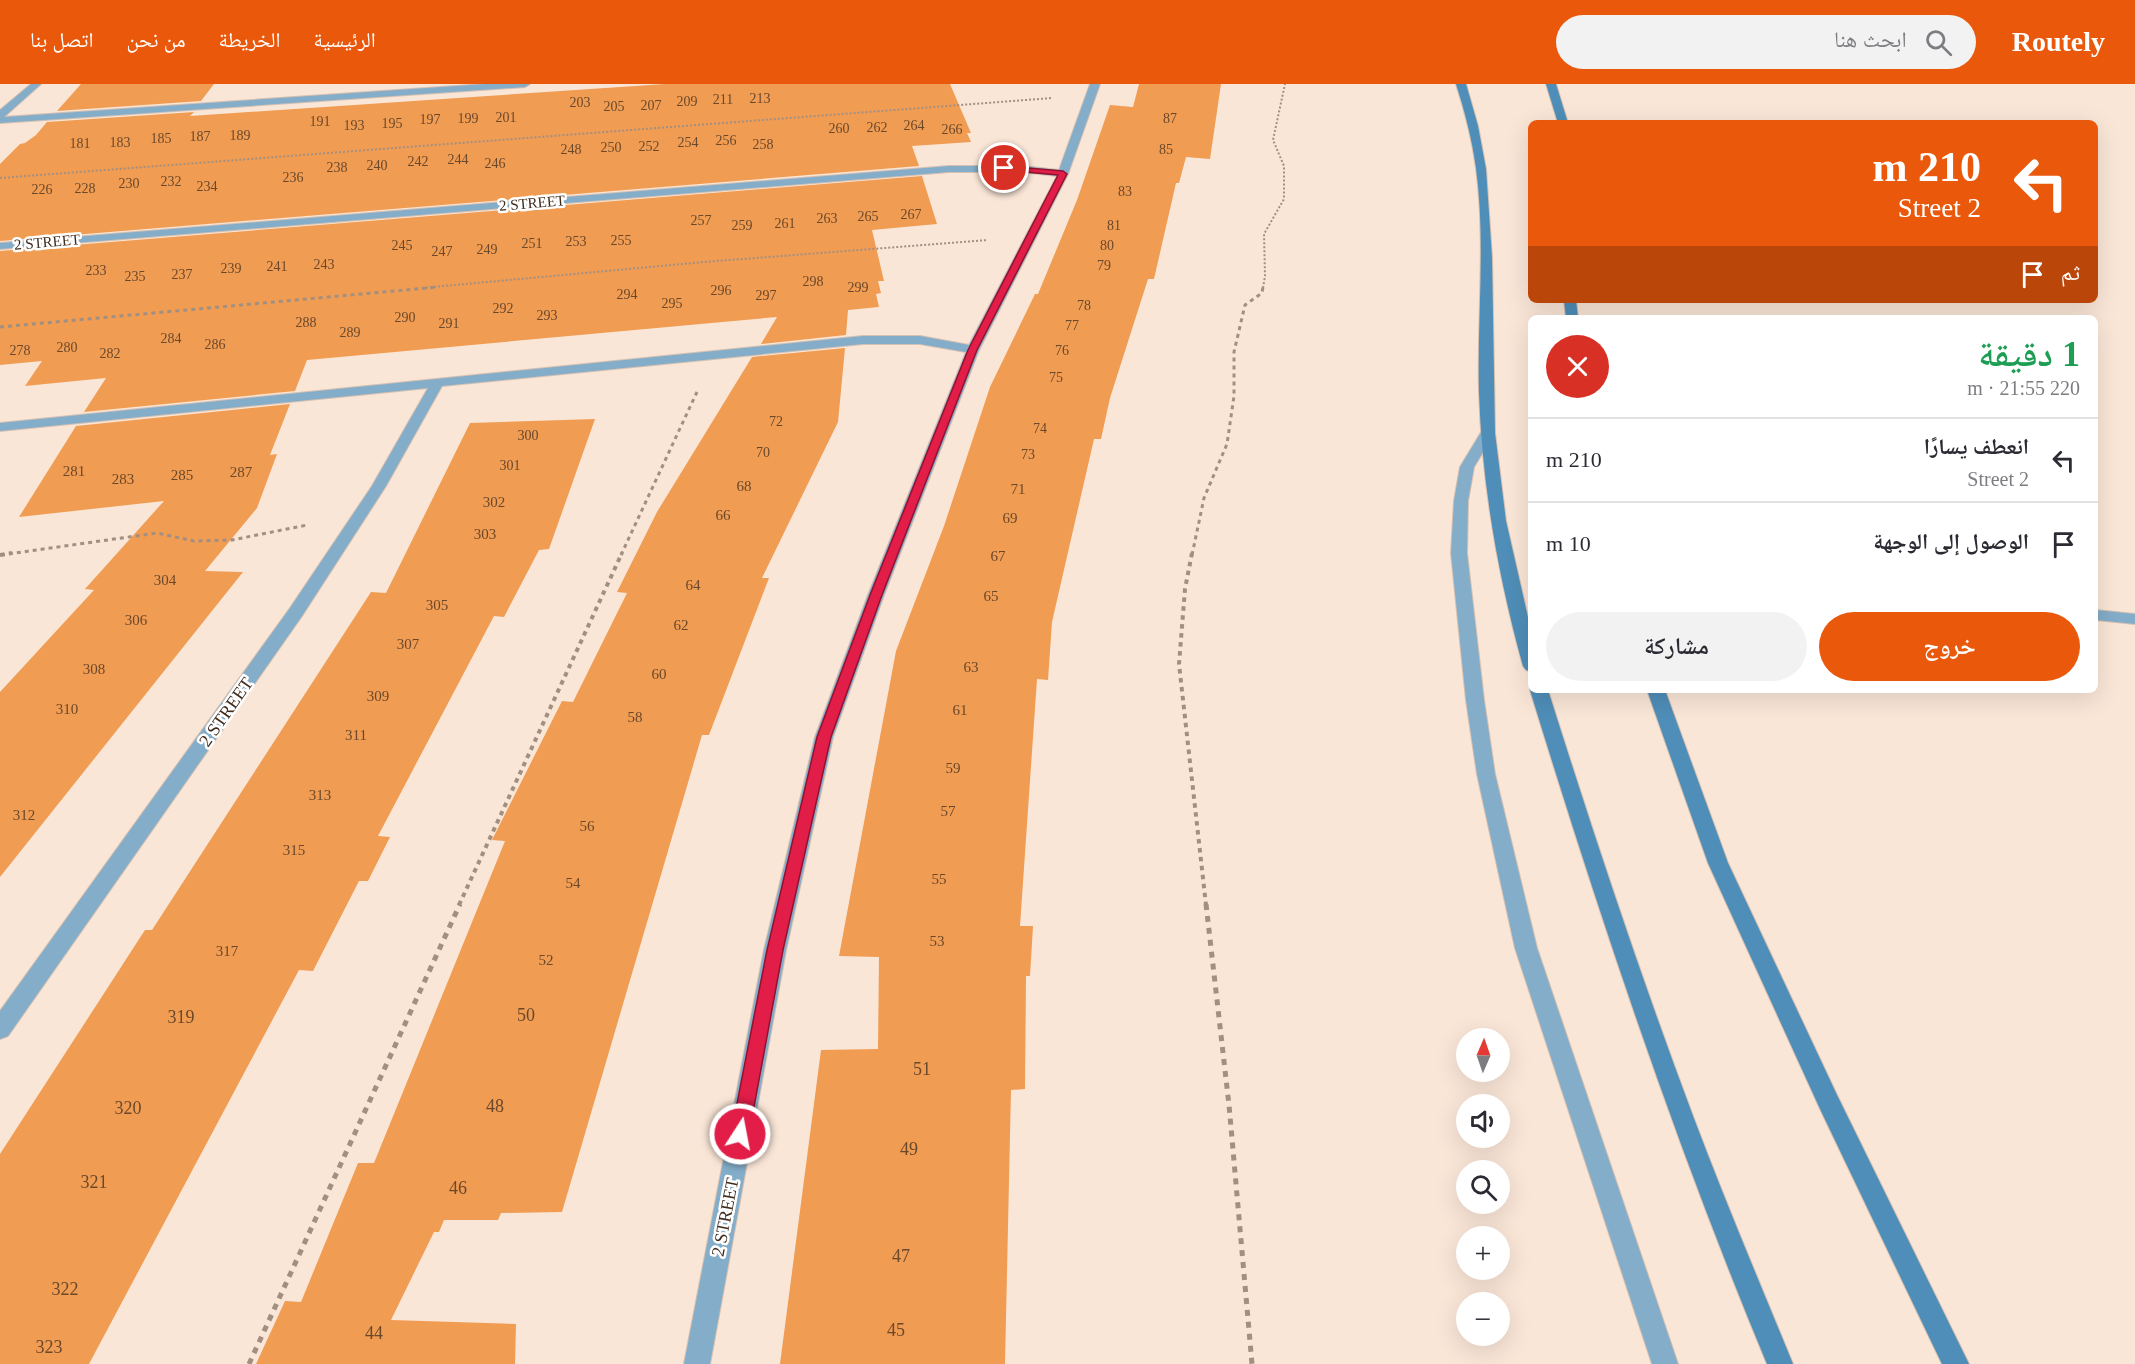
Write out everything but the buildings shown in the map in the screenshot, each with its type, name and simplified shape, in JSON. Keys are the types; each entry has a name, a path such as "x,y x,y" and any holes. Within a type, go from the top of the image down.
{"street":[{"path":"0,115 36,84"},
{"path":"0,120 525,84"},
{"name":"2 STREET","path":"697,1364 775,950 824,737 876,595 973,350 1063,174 1095,84"},
{"path":"1461,84 1477,145 1484,194 1488,298 1488,432 1497,514 1510,587 1528,652"},
{"path":"1551,84 1562,120"},
{"name":"2 STREET","path":"0,246 949,169 1022,169 1063,174"},
{"path":"0,427 892,339 920,340 973,350"},
{"name":"2 STREET","path":"0,1029 322,574 380,486 436,384"},
{"path":"1488,432 1467,467 1461,501 1459,553 1475,700 1486,774 1526,948 1665,1364"},
{"path":"2098,615 2135,619"},
{"path":"1540,693 1596,878 1671,1093 1780,1364"},
{"path":"1657,693 1718,863 1828,1103 1956,1364"}],"path":[{"path":"1252,1364 1229,1105 1179,664 1185,589 1204,498 1227,444 1234,396 1234,352 1245,305 1262,293 1265,276 1264,234 1284,199 1284,166 1273,140 1285,84"},
{"path":"0,178 1059,97"},
{"path":"0,327 994,239"},
{"path":"249,1364 528,755 699,389"},
{"path":"0,555 157,533 174,539 214,542 235,540 310,524"}],"route":[{"path":"740,1134 775,950 824,737 876,595 973,350 1063,174 1004,168"}]}
